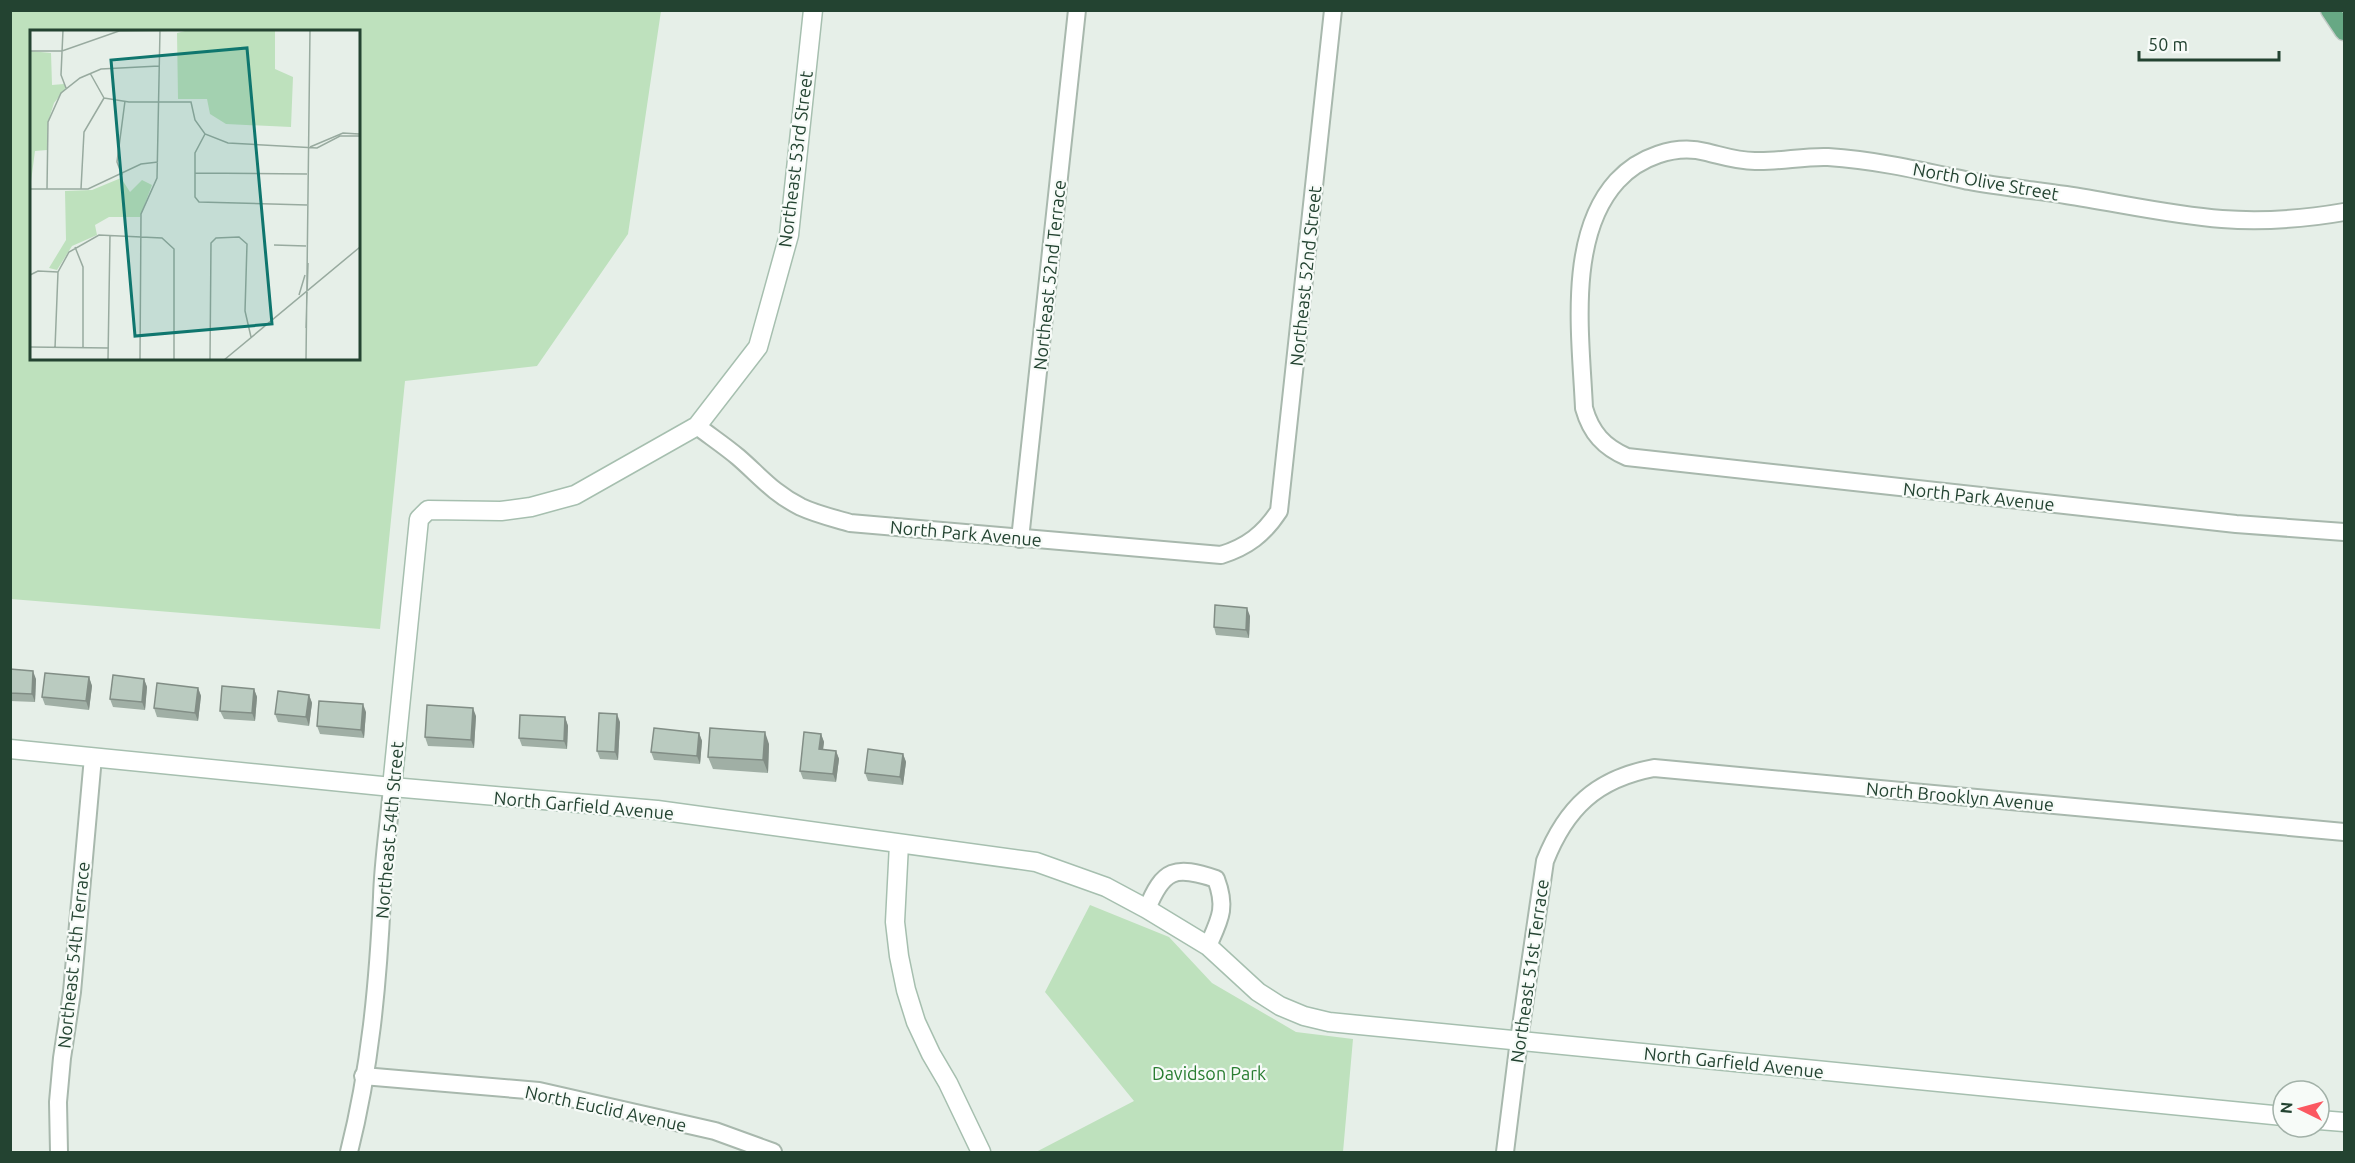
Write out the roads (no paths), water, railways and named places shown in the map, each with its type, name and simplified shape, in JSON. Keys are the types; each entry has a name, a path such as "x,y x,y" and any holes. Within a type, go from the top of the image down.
{"main road":[{"path":"2330,10 2344,31"}],"street":[{"name":"Northeast 53rd Street","path":"428,510 501,511 575,495 697,426 758,347 789,235 813,10"},
{"name":"Northeast 52nd Terrace","path":"1020,538 1077,10"},
{"name":"Northeast 52nd Street","path":"1260,535 1279,511 1334,10"},
{"name":"North Olive Street","path":"1614,452 1594,433 1584,408 1579,284 1584,255 1596,214 1610,188 1631,168 1653,156 1678,150 1705,151 1730,159 1756,161 1828,157 1923,170 1971,181 2224,219 2274,220 2344,212"},
{"name":"North Park Avenue","path":"697,426 739,458 757,477 778,493 800,506 850,523 1221,555 1244,546 1260,535"},
{"name":"North Park Avenue","path":"1614,452 1627,457 1674,463 2236,524 2344,532"},
{"name":"Northeast 54th Street","path":"349,1152 371,1044 377,988 382,896 419,519 428,510"},
{"name":"North Garfield Avenue","path":"10,749 392,787 657,810 1036,862 1106,888 1147,909 1208,946 1258,992 1280,1006 1304,1016 1329,1022 2271,1115"},
{"name":"Northeast 54th Terrace","path":"59,1152 58,1102 72,992 93,757"},
{"name":"North Brooklyn Avenue","path":"1584,800 1614,780 1654,768 2344,832"},
{"name":"Northeast 51st Terrace","path":"1505,1152 1545,861 1555,836 1571,813 1584,800"},
{"path":"900,844 895,922 906,990 916,1022 930,1054 948,1083 981,1152"},
{"path":"1147,909 1156,885 1172,873 1195,872 1216,879 1223,912 1208,946"},
{"name":"North Euclid Avenue","path":"363,1076 539,1091 715,1131 773,1152"}],"park label":[{"name":"Davidson Park","path":"1209,1073"}]}
